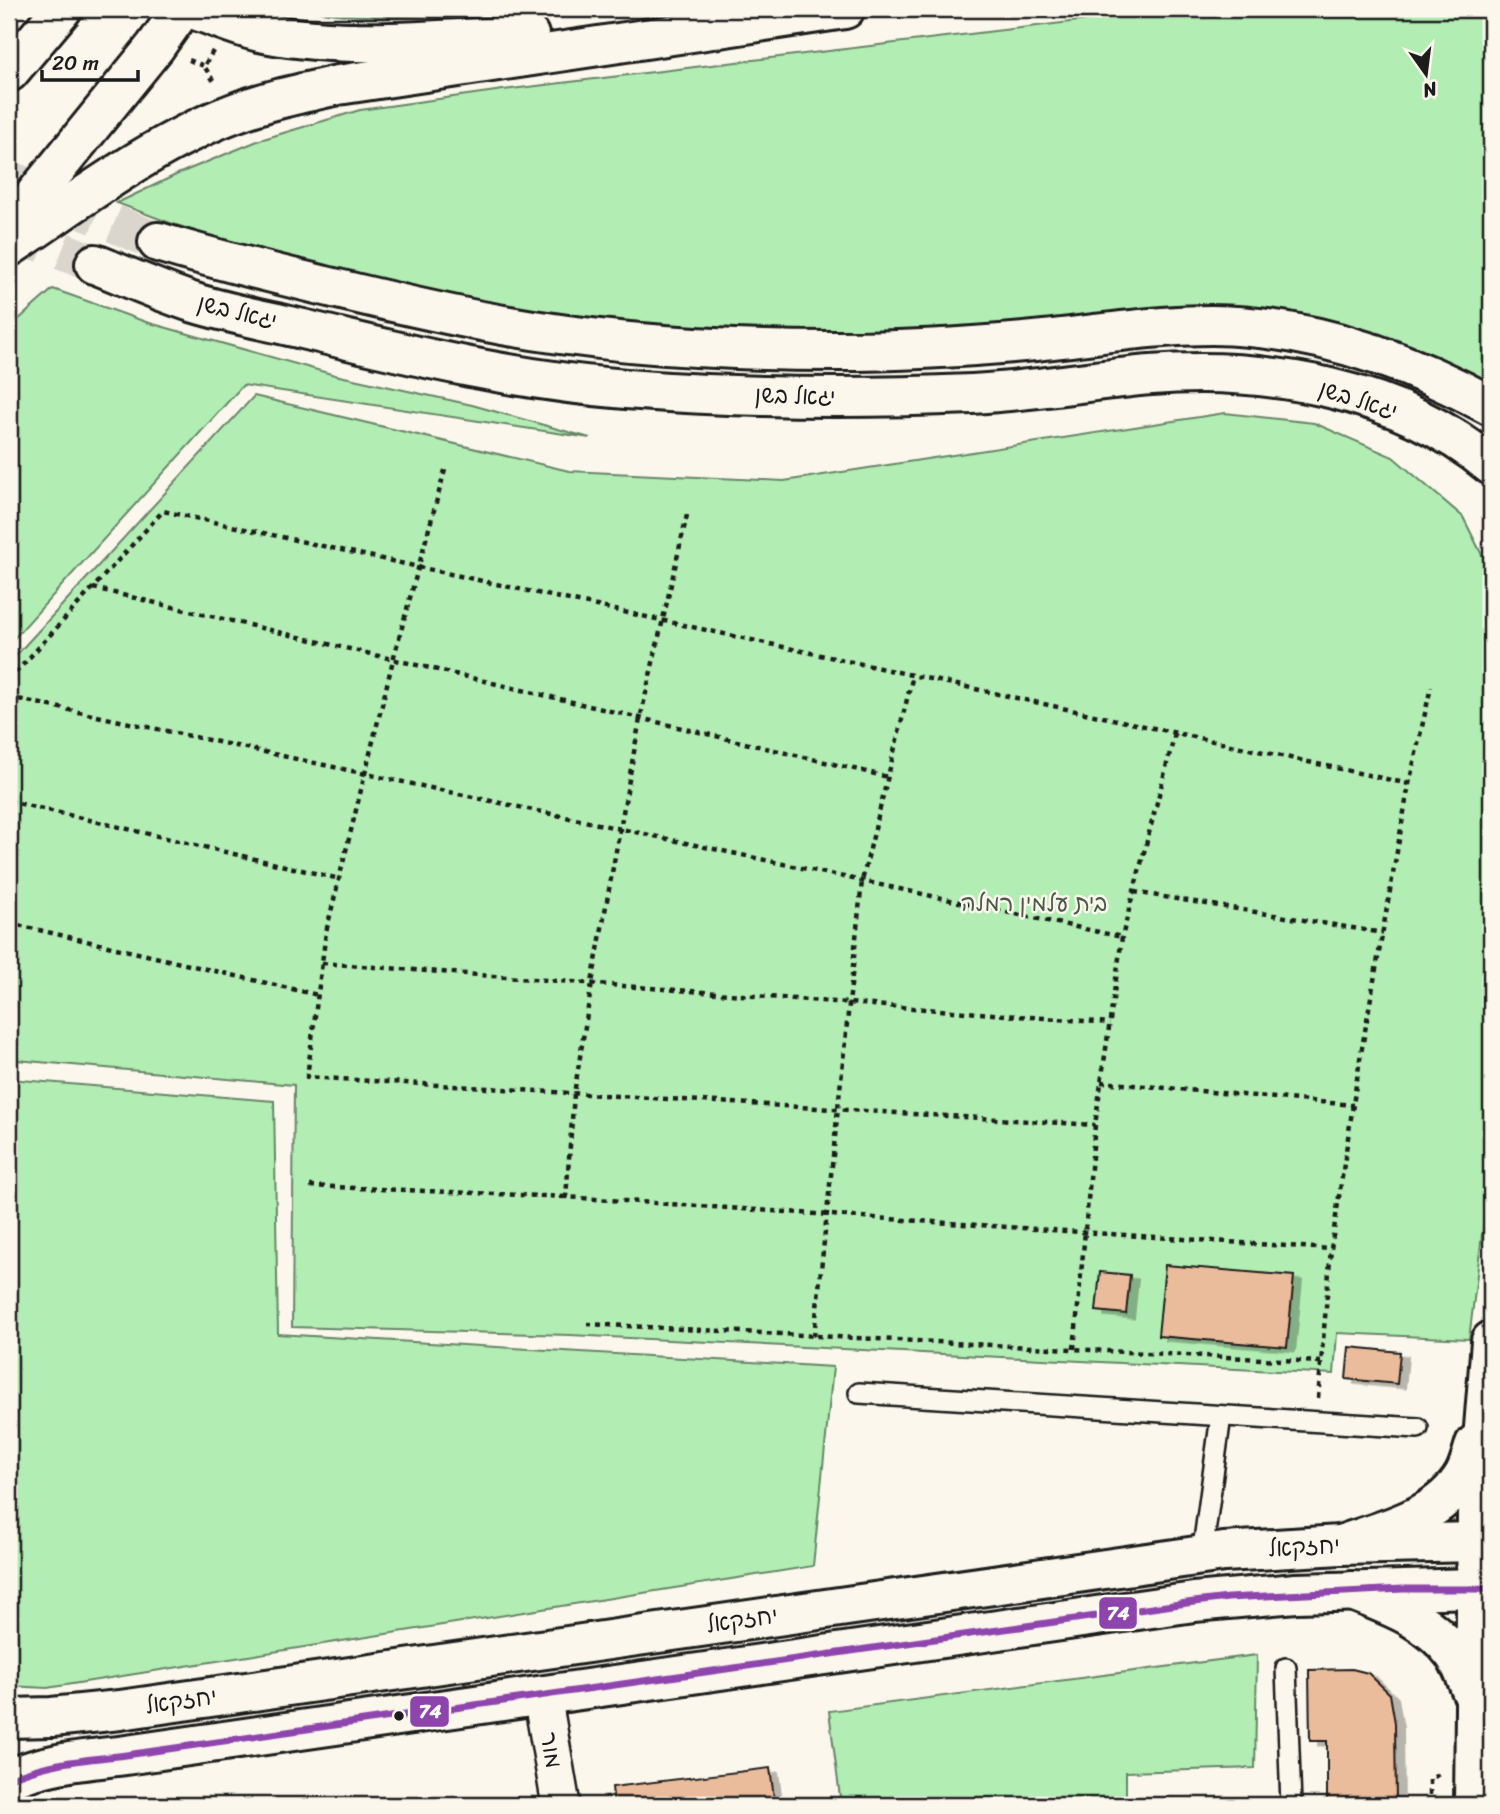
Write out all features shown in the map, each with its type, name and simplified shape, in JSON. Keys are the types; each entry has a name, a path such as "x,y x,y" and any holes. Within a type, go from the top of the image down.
{"main road":[{"path":"9,72 62,9"},
{"path":"9,228 155,47 182,9"},
{"path":"192,9 272,34 305,39 355,41 570,33 844,9"},
{"path":"9,247 134,164 200,127 281,98 338,85 844,9"},
{"name":"יגאל בשן","path":"158,242 209,258 425,310 507,326 628,342 837,351 973,346 1146,328 1213,325 1272,330 1335,341 1394,359 1444,380 1491,406"},
{"name":"יגאל בשן","path":"94,264 196,303 414,356 499,372 624,389 837,398 976,393 1212,372 1266,376 1324,387 1378,404 1423,422 1472,450 1491,465"},
{"path":"1474,1805 1474,1696 1483,1588 1484,1419 1491,1341"},
{"path":"1340,1545 1414,1519 1447,1496 1464,1475 1484,1419"},
{"name":"יחזקאל","path":"9,1718 120,1710 1202,1555 1340,1545 1484,1542"},
{"name":"יחזקאל","path":"9,1779 55,1763 1194,1602 1352,1591 1483,1588"},
{"path":"1352,1591 1409,1614 1433,1632 1454,1654 1474,1696"}],"street":[{"name":"מור","path":"542,1695 561,1805"}],"lane":[{"path":"859,1393 1418,1428"},
{"path":"1202,1555 1221,1416"},
{"path":"1286,1668 1291,1805"}],"path":[{"path":"230,22 204,66 235,113"},
{"path":"445,470 393,660 326,932 307,1077 1095,1125"},
{"path":"9,680 163,510 1409,784"},
{"path":"566,1197 574,1094 592,983 640,719 687,515"},
{"path":"93,588 888,777"},
{"path":"814,1336 862,881 913,675"},
{"path":"1316,1422 1331,1249 1353,1105 1409,784 1430,687"},
{"path":"9,697 1122,937"},
{"path":"1074,1349 1095,1125 1122,937 1175,733"},
{"path":"9,802 340,879"},
{"path":"1134,892 1383,933"},
{"path":"9,923 318,995"},
{"path":"322,963 1110,1023"},
{"path":"1101,1082 1353,1105"},
{"path":"310,1186 566,1197 827,1213 1331,1249"},
{"path":"587,1324 1321,1362"}],"green space":[{"path":"303,9 511,9 433,15 355,16"},
{"path":"1179,9 1491,9 1491,394 1358,330 1274,310 1176,305 937,336 718,330 598,322 507,310 311,269 117,203 260,140 360,110 503,90"},
{"path":"53,289 146,322 335,375 472,405 590,438 243,385 9,644 9,328"},
{"name":"בית עלמין רמלה","path":"254,396 569,471 784,481 1225,413 1314,423 1393,457 1463,517 1491,573 1491,1162 1469,1339 1337,1333 1334,1374 570,1335 292,1327 294,1085 17,1060 9,1052 9,663"},
{"path":"9,1079 274,1101 278,1334 833,1367 813,1566 47,1688 9,1686"},
{"path":"1257,1655 1255,1768 1126,1772 1126,1805 841,1805 829,1711"}],"building":[{"path":"1165,1265 1294,1276 1287,1347 1158,1336"},
{"path":"1100,1272 1130,1275 1126,1314 1096,1311"},
{"path":"1349,1347 1400,1352 1397,1384 1346,1379"},
{"path":"1352,1669 1368,1673 1390,1694 1395,1723 1396,1805 1327,1805 1327,1741 1310,1741 1309,1670"},
{"path":"770,1768 775,1805 614,1805 612,1787"}],"tunnel":[{"path":"9,179 158,242"},
{"path":"9,230 95,264"}],"transit line":[{"name":"74","path":"9,1779 52,1765 81,1760 1194,1602 1403,1589 1491,1589"}]}
